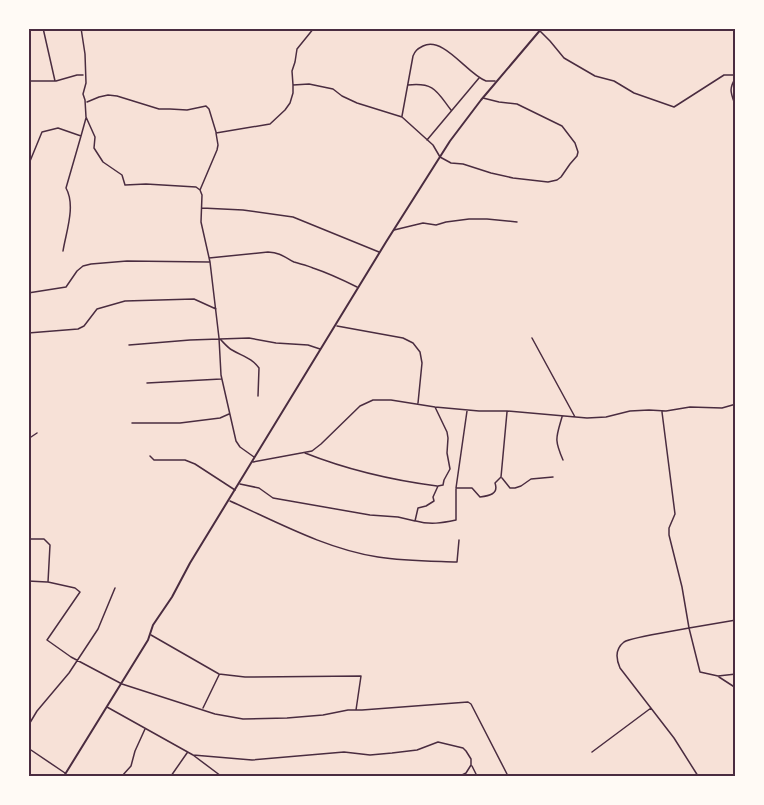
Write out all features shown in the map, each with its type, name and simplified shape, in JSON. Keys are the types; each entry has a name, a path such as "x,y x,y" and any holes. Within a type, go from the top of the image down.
{"street":[{"path":"43,28 55,81"},
{"path":"63,251 69,216 69,193 66,188 86,117 83,94 86,83 85,54 81,28"},
{"path":"216,133 270,124 285,110 290,103 293,85 292,71 297,49 314,28"},
{"path":"533,28 541,30 564,58 634,93 674,106 724,75 735,76 730,86 735,107"},
{"path":"28,748 65,775 148,640 153,625 172,597 190,563 393,230 440,157 482,98 541,30"},
{"path":"402,117 415,51 428,44 434,44 443,49 487,81 496,81"},
{"path":"28,81 61,81 77,75 85,75"},
{"path":"427,140 480,77"},
{"path":"293,85 309,84 333,89 357,103 402,117 433,145 440,157 451,163 463,164 491,173 548,182 561,177 578,156 575,143 562,126 517,104 482,98"},
{"path":"408,85 418,84 436,90 452,111"},
{"path":"85,103 108,95 159,109 186,110 206,106 209,109 218,145 200,190"},
{"path":"86,117 95,137 94,148 103,162 122,175 125,185 196,187 200,190 202,195 201,222 210,262 222,379 236,441 240,447 255,458"},
{"path":"28,166 42,132 58,129 81,136"},
{"path":"201,208 243,210 293,218 379,252"},
{"path":"393,230 423,223 436,225 469,219 517,222"},
{"path":"209,258 276,253 358,288"},
{"path":"28,293 66,287 77,271 91,264 127,261 210,262"},
{"path":"28,333 78,329 84,326 97,309 126,302 194,299 216,309"},
{"path":"335,326 403,338 413,343 420,351 422,363 418,404"},
{"path":"219,338 231,350 257,364 259,368 258,396"},
{"path":"129,345 249,338 308,345 321,349"},
{"path":"532,338 576,418"},
{"path":"147,383 222,379"},
{"path":"252,462 316,448 343,422 373,400 576,418 606,417 630,411 662,411 696,406 712,409 735,404"},
{"path":"305,452 367,474 443,485 450,469 447,453 448,438 435,407"},
{"path":"239,484 259,488 273,498 370,515 398,517 426,524 456,520 456,488 467,410"},
{"path":"456,488 472,488 480,497 492,495 496,491 495,483 501,477 507,411"},
{"path":"662,411 675,514 669,528 669,535 700,672 718,676 735,674"},
{"path":"132,423 180,423 220,418 230,414"},
{"path":"562,416 556,440 563,460"},
{"path":"28,439 37,433"},
{"path":"150,456 154,460 186,460 236,490"},
{"path":"501,477 510,488 521,486 531,479 553,477"},
{"path":"415,521 418,508 434,501 433,497 438,486"},
{"path":"229,501 328,544 375,557 408,561 457,562 459,540"},
{"path":"28,539 44,539 50,545 48,582"},
{"path":"28,581 48,582 75,588 80,592 47,640 66,654 122,684 215,714 243,719 317,716 348,710 468,702 508,777"},
{"path":"28,726 37,711 69,673 100,626 115,588"},
{"path":"698,777 674,738 620,668 616,657 620,646 628,640 735,620"},
{"path":"150,635 219,674 245,677 361,676 356,710"},
{"path":"202,710 219,674"},
{"path":"718,676 735,688"},
{"path":"107,706 193,755 221,777"},
{"path":"592,752 652,708"},
{"path":"122,777 131,766 146,728"},
{"path":"193,755 252,760 344,752 370,754 417,750 438,742 466,751 477,777"},
{"path":"171,777 187,752"},
{"path":"460,777 471,765"}]}
